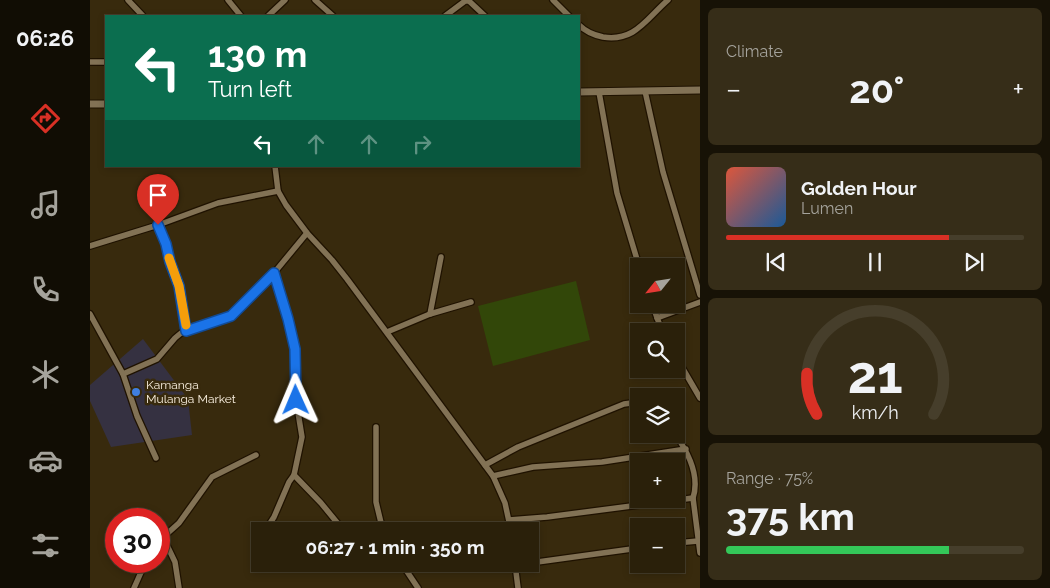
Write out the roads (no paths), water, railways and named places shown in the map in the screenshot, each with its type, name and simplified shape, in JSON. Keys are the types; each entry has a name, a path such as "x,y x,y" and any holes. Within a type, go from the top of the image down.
{"street":[{"path":"128,0 142,15"},
{"path":"228,0 241,15"},
{"path":"269,15 285,0"},
{"path":"315,0 332,15"},
{"path":"553,0 568,15"},
{"path":"580,26 594,35 620,38 635,31 660,2 668,0"},
{"path":"445,15 465,1 469,1 484,15"},
{"path":"90,62 105,62"},
{"path":"645,90 663,172 700,295"},
{"path":"580,92 700,90"},
{"path":"599,92 617,193 637,258"},
{"path":"90,104 105,104"},
{"path":"275,167 278,191 286,205 307,233 332,260 486,465 505,503 509,520 548,517 693,498"},
{"path":"90,246 158,225 218,203 278,191"},
{"path":"158,225 179,286 186,331"},
{"path":"123,374 157,359 175,338 186,331 231,316 274,273 307,233"},
{"path":"430,314 441,258"},
{"path":"271,522 294,474 302,437 296,400 296,363 288,319 274,273"},
{"path":"387,332 430,314 471,302"},
{"path":"657,318 700,302"},
{"path":"655,313 659,323"},
{"path":"90,314 123,374 137,416 156,458"},
{"path":"685,372 700,398"},
{"path":"486,465 518,447 630,403"},
{"path":"376,427 376,502 381,522"},
{"path":"682,443 694,468 698,490 693,498 700,553"},
{"path":"493,476 533,467 602,462 686,449"},
{"path":"170,531 179,523 212,477 256,455"},
{"path":"294,474 337,522"},
{"path":"685,543 698,541"},
{"path":"539,562 630,549"},
{"path":"170,554 175,562 179,588"},
{"path":"407,572 418,588"},
{"path":"517,572 518,588"},
{"path":"134,588 141,573"}],"place":[{"name":"Kamanga Mulanga Market","path":"136,392"}]}
